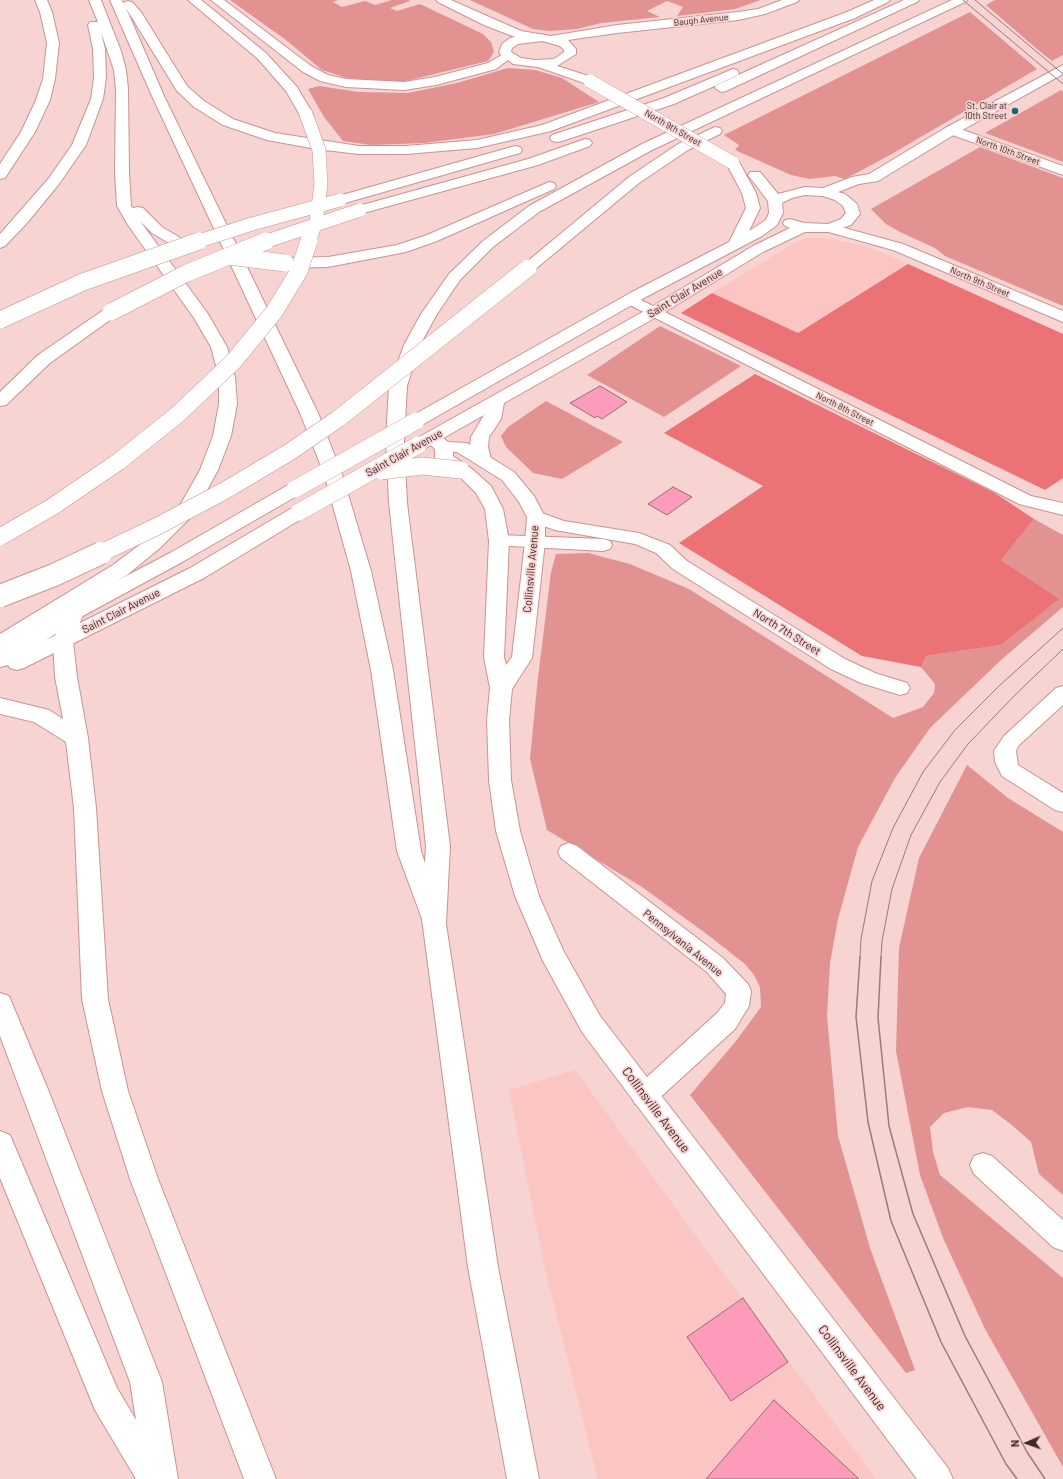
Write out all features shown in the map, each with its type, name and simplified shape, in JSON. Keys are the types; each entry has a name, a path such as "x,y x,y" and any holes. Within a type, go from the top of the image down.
{"main road":[{"path":"0,175 28,132 43,100 49,79 53,43 46,12 41,0"},
{"path":"0,243 22,220 54,181 79,145 94,110 99,88 100,58 95,30 84,0"},
{"path":"0,643 120,570 153,544 187,510 209,470 222,436 228,404 227,378 219,347 202,317 133,222 124,206 122,89 120,70 115,51 95,0"},
{"path":"116,0 158,96 309,413 333,474 361,571 382,670 409,851 434,924 483,1267 523,1479"},
{"path":"122,0 135,12 182,88 199,104 228,122 272,137 316,145 359,150 406,150 477,144 546,128 851,15 884,0"},
{"path":"0,537 52,507 118,462 177,416 233,362 274,312 298,270 316,222 321,184 319,150 306,114 292,90 272,66 194,0"},
{"path":"218,0 307,69 324,78 346,83 378,86 404,86 436,81 492,66 520,39 534,37"},
{"path":"442,0 488,22 521,35 552,39"},
{"name":"Baugh Avenue","path":"552,39 738,16 761,12 793,0"},
{"path":"0,320 83,282 167,251 252,224 595,127 669,102 897,0"},
{"path":"0,401 44,359 111,312 187,272 271,239 360,210 533,162 640,123 765,68 912,0"},
{"path":"434,924 438,846 398,502 395,441 398,386 412,345 429,314 454,277 488,244 534,209 647,147 961,0"},
{"path":"488,22 505,38 508,50 520,62 539,64"},
{"name":"Baugh Avenue","path":"539,64 554,62 607,31"},
{"path":"738,119 856,59 885,35"},
{"name":"North 9th Street","path":"552,39 564,43 571,64 590,81"},
{"name":"North 9th Street","path":"539,64 590,81 755,176 806,191"},
{"path":"803,227 830,228 846,222 852,209 856,194 868,185 873,178 952,130 1063,69"},
{"path":"0,596 54,575 158,526 224,492 288,453 338,419 528,268 634,180 683,147 724,126"},
{"path":"123,190 142,217 157,230 179,243 210,252 244,259 285,263 328,262 363,257 401,249 432,238 614,158 647,147"},
{"path":"733,163 749,193 753,208 735,244"},
{"name":"North 9th Street","path":"755,176 788,222 803,227"},
{"path":"776,207 788,194 806,191 824,192 857,180 873,178"},
{"name":"North 9th Street","path":"824,192 840,197 852,209 861,223 898,247"},
{"name":"Saint Clair Avenue","path":"0,660 74,612 177,557 378,443 425,438 443,414 462,396 631,300 762,230 772,222 776,207"},
{"name":"Saint Clair Avenue","path":"0,672 196,573 299,512 370,473 425,438 496,402 654,312 758,249 803,227"},
{"name":"North 9th Street","path":"830,228 898,247 1063,317"},
{"path":"482,459 479,447 480,436 492,419 496,402"},
{"name":"Collinsville Avenue","path":"425,438 461,447 508,476 527,500 536,517 535,542 522,658 501,688"},
{"name":"Collinsville Avenue","path":"425,438 444,458 461,470 484,490 494,509 499,541 494,657 501,688 498,720 500,780 508,831 527,896 552,954 591,1024 644,1096 937,1479"},
{"path":"370,473 422,466 461,470"},
{"path":"74,612 63,641 66,677 77,738 85,808 95,999 115,1091 144,1179 260,1479"},
{"path":"0,706 42,716 77,738"},
{"path":"0,1004 37,1095 146,1382 162,1479"},
{"path":"0,1144 106,1399 154,1479"}],"street":[{"name":"North 10th Street","path":"952,130 1063,171"},
{"name":"North 8th Street","path":"631,300 1025,500 1063,509"},
{"name":"North 7th Street","path":"536,517 561,526 638,539 663,549 680,565 838,664 868,678 900,688"},
{"name":"North 7th Street","path":"499,541 612,545 630,550 656,561 680,565"},
{"path":"1063,693 1011,741 1005,751 1006,762 1010,770 1020,778 1063,804"},
{"name":"Pennsylvania Avenue","path":"569,852 715,965 739,991 737,1006 726,1021 644,1096"},
{"path":"984,1165 1063,1238"}],"shaded area":[{"path":"230,0 338,0 333,2 342,7 365,1 375,5 392,0 409,0 410,1 390,8 397,11 420,4 483,34 491,42 494,52 488,61 406,81 380,81 347,78 322,70 286,40"},
{"path":"470,0 761,0 735,9 677,16 683,7 667,1 647,11 660,17 601,23 577,29 549,31 533,29"},
{"path":"995,0 1063,0 1063,55 1052,61 1038,50 986,5"},
{"path":"970,12 1037,69 890,155 845,179 835,176 810,179 791,175 735,150 739,145 724,135"},
{"path":"508,68 535,70 562,78 599,102 494,134 424,143 371,145 343,141 324,117 308,89 319,86 359,92 408,93 457,83"},
{"path":"1061,90 1063,92 1063,162 985,133"},
{"path":"980,147 1063,178 1063,306 945,256 935,248 886,224 871,209"},
{"path":"807,238 826,238 866,246 908,264 798,333 712,293 798,241"},
{"path":"908,264 1063,334 1063,478 1045,490 681,313 712,293 798,333"},
{"path":"660,326 741,366 664,417 587,375"},
{"path":"755,374 995,493 1034,519 1001,560 1059,599 1001,645 926,656 921,667 862,656 679,543 763,486 664,433"},
{"path":"546,401 623,442 562,479 533,473 506,447 501,436 508,427"},
{"path":"1034,519 1063,535 1063,607 1001,660 930,728 895,778 858,847 838,919 830,963 827,1016 838,1136 870,1248 915,1370 906,1373 690,1095 736,1041 761,1007 760,987 754,975 745,964 642,887 547,830 530,759 551,572 556,554 588,553 630,564 689,589 893,718 923,707 934,693 935,684 921,667 926,656 1001,645 1058,599 1001,560"},
{"path":"967,765 1008,798 1063,832 1063,1195 1039,1174 1031,1142 992,1110 968,1107 944,1113 930,1127 933,1152 940,1175 1063,1278 1063,1467 985,1329 943,1238 920,1175 896,1051 899,948 919,858"},
{"path":"575,1070 876,1479 598,1479 546,1274 509,1090"}],"building":[{"path":"600,386 627,402 602,419 597,416 595,418 570,403"},
{"path":"673,487 692,497 667,515 648,504"},
{"path":"743,1298 788,1362 731,1401 687,1337"},
{"path":"774,1400 859,1479 706,1479"}],"tram line":[{"path":"963,0 1063,84"},
{"path":"975,0 1063,74"},
{"path":"860,958 861,939 872,881 893,828 923,772 955,730 999,686 1063,628"},
{"path":"881,958 882,941 892,889 911,835 940,782 968,744 1015,695 1063,649"},
{"path":"860,957 856,1017 868,1122 891,1221 941,1342 1006,1464 1017,1479"},
{"path":"881,957 878,1018 889,1126 913,1214 965,1336 1027,1452 1045,1479"}],"place":[{"name":"St. Clair at 10th Street","path":"1015,111"}]}
